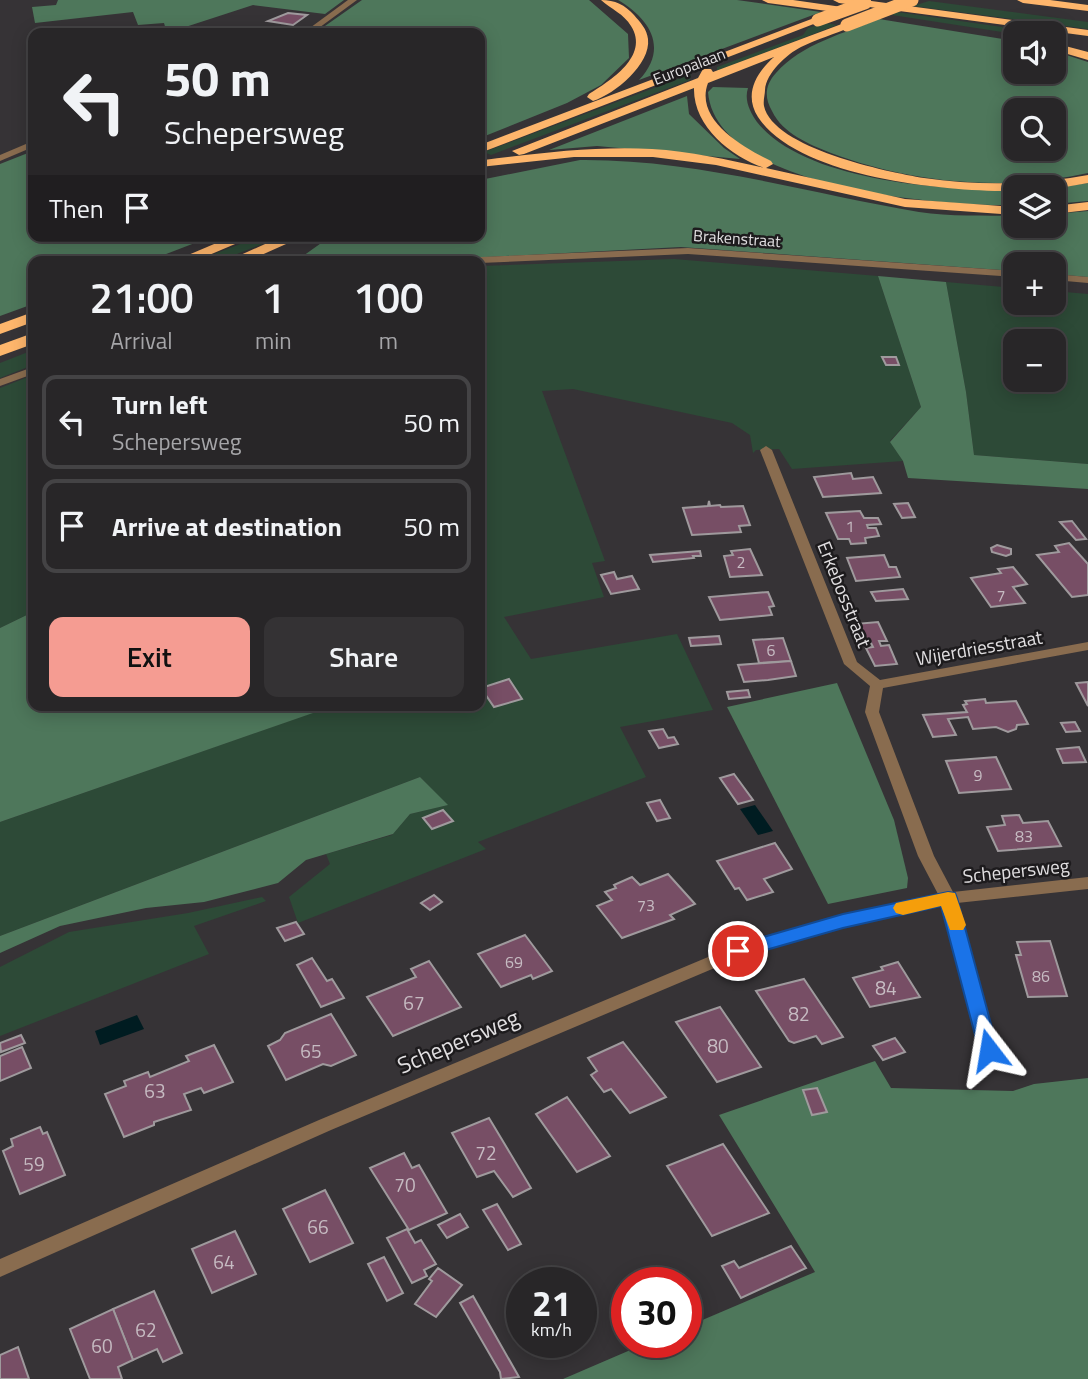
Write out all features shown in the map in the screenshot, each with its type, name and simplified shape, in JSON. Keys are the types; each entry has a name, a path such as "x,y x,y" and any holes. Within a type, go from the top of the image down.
{"highway":[{"path":"503,139 530,123 579,105 608,88 628,71 640,56 644,43 641,30 631,16 607,0"},
{"path":"768,0 1003,35"},
{"path":"839,0 1088,33"},
{"name":"Europalaan","path":"485,147 873,0"},
{"name":"Europalaan","path":"485,164 912,0"},
{"path":"1023,0 1088,8"},
{"path":"1010,9 1088,19"},
{"path":"795,45 760,79 757,104 773,128 800,146 863,170 944,185 1015,187 1088,179"},
{"path":"1066,50 1088,56"},
{"path":"721,58 701,82 699,99 706,118 724,138 760,162 807,182"},
{"path":"485,165 574,152 628,151 716,161 905,203 1003,210"},
{"path":"1066,208 1088,206"},
{"path":"194,256 231,242"},
{"path":"247,256 282,242"},
{"path":"0,329 28,319"},
{"path":"0,351 28,340"}],"street":[{"path":"314,28 354,0"},
{"path":"0,158 28,146"},
{"name":"Brakenstraat","path":"485,260 688,251 1003,273"},
{"path":"1066,278 1088,281"},
{"path":"0,383 28,372"},
{"name":"Erkebosstraat","path":"766,450 851,664 877,685"},
{"name":"Wijerdriesstraat","path":"877,685 1088,646"},
{"path":"877,685 872,712 926,856 948,898"},
{"name":"Schepersweg","path":"0,1268 325,1125 738,951 843,921 948,898 1088,883"},
{"name":"Schepersweg","path":"948,898 989,1050"}],"green space":[{"path":"58,0 344,0 325,14 253,5 182,28 166,28 164,23 138,25 133,12 35,23 32,7 56,5"},
{"path":"362,0 589,0 628,34 629,58 601,85 567,103 485,136 485,28 322,28"},
{"path":"618,0 737,0 821,12 639,80 653,57 652,35 639,16"},
{"path":"929,1 1088,22 1088,29 1066,26 1066,21 1027,21 913,6"},
{"path":"897,12 1003,27 1003,32 892,15"},
{"path":"879,19 1003,39 1003,84 1066,84 1066,55 1088,62 1088,173 1066,177 1066,175 1003,175 1003,183 925,178 861,163 797,137 783,126 769,106 767,91 770,82 786,63 798,54"},
{"path":"825,23 837,25 717,71 717,67 803,35 808,28"},
{"path":"691,74 690,80 491,155 485,152"},
{"path":"713,87 748,88 748,106 757,122 779,142 808,158 841,170 877,178 951,188 1003,190 1003,205 887,195 837,185 789,171 749,151 720,125 708,92"},
{"path":"687,96 689,114 724,148 740,159 597,146 549,150"},
{"path":"28,153 28,242 197,242 161,256 28,256 28,306 0,316 0,164"},
{"path":"580,160 623,161 751,178 931,214 1003,216 1003,238 1066,238 1066,213 1088,211 1088,277 1066,275 1066,252 1003,252 1003,270 681,247 485,257 303,256 323,242 485,242 485,179"},
{"path":"1088,183 1088,201 1066,203 1066,186"},
{"path":"245,242 268,242 232,256 209,256"},
{"path":"674,259 878,276 921,407 890,441 903,461 792,469 779,449 756,450 753,453 750,435 732,423 573,389 542,391 605,561 592,563 604,597 504,617 531,659 677,634 713,710 620,727 646,777 478,842 486,849 298,923 289,897 330,864 326,854 392,835 410,814 447,805 420,777 0,936 0,822 318,711 485,711 485,266"},
{"path":"878,276 946,282 966,392 974,455 1088,464 1088,489 908,478 903,461 890,442 921,407"},
{"path":"946,282 1003,287 1003,315 1066,315 1066,292 1088,294 1088,464 974,455 966,392"},
{"path":"28,352 28,367 0,378 0,363"},
{"path":"28,377 28,614 0,628 0,388"},
{"path":"28,614 28,711 319,711 0,822 0,628"},
{"path":"837,683 894,820 908,878 907,888 828,904 727,707"},
{"path":"420,777 448,805 410,814 393,834 306,860 278,883 204,902 146,908 60,926 0,953 0,936"},
{"path":"262,897 266,901 194,926 209,954 0,1036 0,967 69,932 188,913"},
{"path":"875,1061 891,1088 1013,1091 1034,1084 1088,1078 1088,1379 563,1379 612,1358 702,1358 702,1320 815,1272 719,1115"}],"water":[{"path":"755,805 773,831 758,835 740,809"},
{"path":"137,1015 144,1029 100,1045 95,1031"}],"building":[{"path":"288,13 307,15 293,25 268,21"},
{"path":"882,357 896,357 899,365 886,365"},
{"path":"851,473 853,479 873,477 881,493 823,497 814,477"},
{"path":"709,501 710,506 743,506 750,525 739,526 741,532 692,535 683,508 708,506"},
{"path":"908,503 915,517 902,518 894,504"},
{"path":"860,511 864,518 878,518 881,524 867,525 868,528 876,528 879,536 865,538 866,543 851,544 849,539 838,539 826,513"},
{"path":"1072,521 1086,539 1076,540 1060,522"},
{"path":"1069,543 1088,564 1088,595 1072,597 1037,555 1059,552 1055,546"},
{"path":"997,545 1011,549 1011,554 1006,556 992,552 991,548"},
{"path":"750,549 762,575 730,577 724,556 733,555 731,551"},
{"path":"700,551 701,556 693,556 694,558 653,562 650,555"},
{"path":"884,555 889,567 896,567 900,577 856,581 847,558"},
{"path":"1013,567 1027,584 1013,587 1025,603 991,607 971,578 1001,573 998,569"},
{"path":"614,572 617,579 632,576 639,589 611,594 601,575"},
{"path":"903,589 908,599 876,601 871,592"},
{"path":"768,592 774,606 769,607 772,615 720,620 709,597"},
{"path":"878,622 887,641 879,641 881,646 889,645 897,664 875,666 866,648 873,647 870,641 864,642 855,624"},
{"path":"719,636 721,644 691,646 689,638"},
{"path":"783,638 791,661 759,663 753,640"},
{"path":"791,661 796,676 744,682 738,665"},
{"path":"509,679 522,699 494,707 485,694 485,687"},
{"path":"1088,682 1088,706 1076,683"},
{"path":"748,690 750,697 729,699 727,692"},
{"path":"985,699 986,703 1016,701 1028,724 1017,725 1016,729 1008,732 996,727 973,729 968,717 948,719 956,735 933,737 923,715 967,712 963,705 967,704 965,701"},
{"path":"1075,722 1080,731 1066,732 1061,723"},
{"path":"663,729 668,738 674,737 678,744 659,748 649,731"},
{"path":"1079,747 1086,762 1063,763 1057,749"},
{"path":"996,757 1011,789 959,793 946,761"},
{"path":"734,774 753,800 738,804 720,778"},
{"path":"660,800 670,818 657,821 647,803"},
{"path":"443,810 453,821 432,829 423,818"},
{"path":"1019,815 1023,823 1048,821 1061,846 998,851 987,827 1005,825 1002,816"},
{"path":"775,843 792,869 764,879 773,892 747,900 739,888 735,889 717,861"},
{"path":"668,874 695,904 670,915 674,919 622,938 597,906 612,900 605,892 632,877 640,885"},
{"path":"434,895 442,902 430,910 421,903"},
{"path":"296,922 304,934 285,941 277,928"},
{"path":"525,935 552,971 533,979 531,975 501,987 478,954"},
{"path":"1050,941 1067,996 1028,997 1016,955 1021,955 1017,942"},
{"path":"312,958 327,981 332,979 344,998 321,1007 297,965"},
{"path":"429,961 461,1007 393,1036 367,997 416,977 411,969"},
{"path":"898,962 920,997 870,1007 853,978 883,970 881,967"},
{"path":"804,979 843,1037 822,1044 816,1036 794,1043 789,1041 756,991"},
{"path":"720,1007 761,1067 717,1082 676,1022"},
{"path":"331,1014 356,1055 331,1066 323,1064 286,1080 268,1046 280,1040 285,1033"},
{"path":"21,1035 25,1043 1,1052 0,1043"},
{"path":"895,1038 905,1052 883,1060 873,1046"},
{"path":"623,1042 666,1097 630,1113 611,1089 604,1092 591,1075 597,1071 588,1058"},
{"path":"214,1045 233,1082 204,1093 201,1088 184,1094 191,1110 154,1122 154,1125 124,1137 105,1094 126,1086 124,1081 148,1072 150,1077 189,1061 186,1056"},
{"path":"22,1047 31,1068 0,1081 0,1056"},
{"path":"817,1088 827,1112 812,1115 803,1090"},
{"path":"567,1097 610,1156 577,1172 536,1114"},
{"path":"489,1118 531,1188 513,1197 494,1171 477,1177 452,1133"},
{"path":"40,1127 43,1134 47,1132 65,1175 20,1194 3,1151 13,1146 11,1139"},
{"path":"723,1144 769,1213 712,1236 667,1166"},
{"path":"404,1153 412,1168 419,1165 447,1213 409,1230 370,1168"},
{"path":"325,1190 353,1243 310,1262 283,1209"},
{"path":"497,1204 521,1244 508,1250 483,1210"},
{"path":"460,1214 468,1227 447,1238 438,1225"},
{"path":"407,1229 415,1243 421,1240 436,1264 424,1270 427,1276 412,1283 387,1238"},
{"path":"235,1231 256,1274 212,1293 192,1249"},
{"path":"791,1246 806,1268 741,1298 722,1266 734,1261 739,1268"},
{"path":"384,1257 403,1293 387,1301 368,1264"},
{"path":"438,1268 462,1285 436,1317 415,1304"},
{"path":"154,1291 182,1353 163,1362 157,1349 133,1360 113,1309"},
{"path":"473,1296 519,1377 501,1379 500,1372 460,1303"},
{"path":"113,1309 133,1360 118,1367 122,1379 90,1379 70,1329"},
{"path":"18,1347 29,1379 0,1379 0,1355"}],"slow traffic":[{"path":"903,908 948,898 956,925"}],"route":[{"path":"738,951 843,921 948,898 989,1050"}]}
